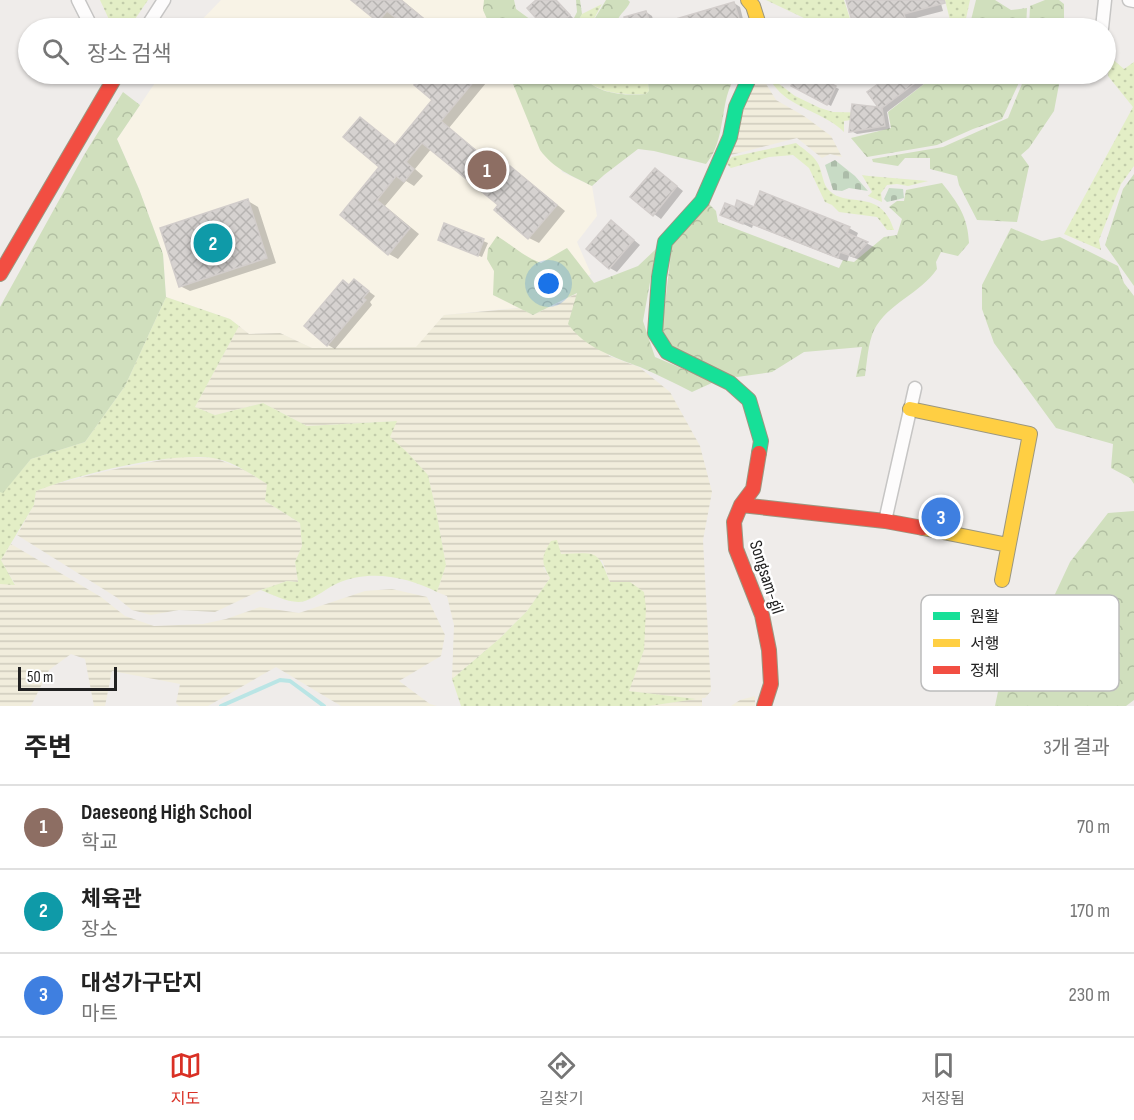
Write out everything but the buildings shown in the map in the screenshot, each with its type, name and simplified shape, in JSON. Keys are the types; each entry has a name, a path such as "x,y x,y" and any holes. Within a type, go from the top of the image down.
{"street":[{"path":"78,0 87,18"},
{"path":"153,18 165,0"},
{"path":"748,0 753,6 757,18"},
{"path":"1103,18 1105,0"},
{"path":"1129,0 1134,1"},
{"path":"0,274 110,84"},
{"name":"Songsam-gil","path":"747,84 736,108 730,137 702,201 665,242 658,277 655,333 667,352 730,383 749,400 761,441 753,489 741,505 734,522 736,549 762,615 769,650 771,684 764,706"},
{"path":"885,521 915,388"},
{"path":"910,410 1030,434 1002,580"},
{"path":"741,505 885,521 1008,545"}],"shaded area":[{"path":"221,0 488,0 496,18 204,18"},
{"path":"154,84 524,84 562,172 592,186 597,216 577,242 591,274 535,306 444,315 417,347 312,348 280,333 249,334 230,319 166,297 163,254 139,189 117,139"},
{"path":"753,84 766,84 776,100 804,116 831,136 842,157 830,154 822,158 797,138 727,156"},
{"path":"578,293 609,356 639,367 670,392 700,446 712,492 703,540 711,691 705,698 702,698 702,706 649,706 693,699 628,691 644,650 630,582 610,582 602,560 543,567 550,578 527,611 499,639 452,679 454,625 447,596 437,592 446,565 436,510 428,475 407,452 389,437 396,421 307,426 263,403 215,415 195,407 239,326 249,334 280,333 312,348 416,347 444,315 520,308 533,315"},
{"path":"177,457 215,458 244,470 268,484 265,501 300,523 302,546 295,562 298,582 287,581 261,590 215,612 179,610 151,615 132,610 116,597 17,535 34,505 36,491 111,470"},
{"path":"11,544 101,597 125,616 154,626 203,624 260,607 299,613 365,591 392,589 427,597 445,635 441,656 399,681 430,704 437,706 341,706 276,667 208,706 179,706 176,703 180,684 112,671 105,706 94,706 85,659 71,654 49,670 31,706 0,706 0,584 15,584 1,560"},
{"path":"755,696 755,706 731,706 740,700"}],"green space":[{"path":"100,0 148,0 136,18 108,18"},
{"path":"484,0 514,0 516,9 528,18 487,18 483,10"},
{"path":"576,0 580,0 582,14 580,18 574,18 577,12"},
{"path":"606,0 628,0 630,2 619,18 595,18"},
{"path":"766,0 844,0 850,18 804,18"},
{"path":"945,0 970,0 966,18 950,18"},
{"path":"976,0 995,0 1011,10 1027,8 1026,18 972,18"},
{"path":"1045,0 1059,0 1064,4 1064,18 1029,18 1030,6"},
{"path":"602,4 594,18 580,18 582,14"},
{"path":"1116,62 1124,69 1134,62 1134,166 1121,184 1099,240 1101,250 1064,234 1133,107 1114,84"},
{"path":"513,84 591,84 610,92 637,95 646,94 649,91 648,84 731,84 718,140 706,164 638,149 592,186 557,167 540,150"},
{"path":"591,84 648,84 649,91 646,94 619,93"},
{"path":"774,84 779,84 795,96 833,112 883,113 884,115 844,121 844,132 828,120 784,96"},
{"path":"924,84 1018,84 1002,119 937,145 867,157 851,138 891,128 888,112"},
{"path":"1022,84 1059,84 1054,111 1029,148 1021,155 1029,166 1017,222 977,220 959,185 957,176 930,169 930,158 905,158 898,166 873,162 872,159 943,147 1008,118"},
{"path":"123,92 140,105 117,139 139,189 163,254 166,297 125,386 85,442 31,459 3,493 0,492 0,307 84,155"},
{"path":"796,143 817,162 827,188 834,195 871,203 880,208 888,216 894,230 887,230 877,217 839,212 825,202 809,168 793,155 769,157 731,168 726,163 732,157"},
{"path":"835,160 855,176 868,191 849,188 842,191 833,190 825,165"},
{"path":"1134,174 1134,286 1105,245 1123,189"},
{"path":"862,175 928,181 908,186 887,185 881,193 882,202 868,196 872,192"},
{"path":"942,183 961,211 967,225 969,243 958,256 941,252 936,262 937,269 930,278 880,321 870,341 865,376 856,377 862,347 804,352 772,372 737,377 724,373 672,346 662,329 672,245 708,203 716,211 718,222 839,268 843,260 854,262 884,237 897,235 902,219 889,207 897,201 904,201 906,190"},
{"path":"889,188 903,189 904,198 887,202 884,199"},
{"path":"1011,228 1042,241 1060,237 1118,266 1124,283 1134,296 1134,484 1130,478 1111,468 1113,444 1056,428 994,343 982,309 982,285"},
{"path":"497,236 541,263 567,248 594,283 638,266 656,249 643,321 655,357 714,382 692,392 591,346 568,324 577,293 533,315 493,295 494,271 487,259 488,249"},
{"path":"166,297 230,319 239,326 195,407 215,415 263,403 307,426 397,421 390,437 428,475 446,565 437,592 414,582 376,576 350,579 300,602 283,599 261,590 287,581 298,582 295,562 302,546 300,523 265,501 267,484 234,465 213,458 194,457 172,458 124,466 75,478 36,491 34,505 1,560 15,585 0,584 0,492 3,492 31,459 85,442 125,386"},
{"path":"1134,511 1134,700 1126,706 995,706 998,691 1119,691 1119,595 1055,595 1070,562 1108,513"},
{"path":"557,540 561,554 588,553 594,555 602,563 610,582 630,582 644,592 646,608 644,650 629,691 696,699 649,706 461,706 452,679 499,639 527,611 550,578 545,568 544,556 551,541"}],"waterway":[{"path":"221,706 280,680 290,681 324,706"}],"traffic: fast":[{"path":"746,84 736,107 730,137 702,201 665,242 659,277 655,333 667,352 730,383 749,400 761,441 759,453"}],"traffic: slow":[{"path":"748,0 753,6 757,18"},
{"path":"910,409 1030,434 1002,580"},
{"path":"923,528 1008,545"}],"traffic: jam":[{"path":"0,274 111,84"},
{"path":"759,453 753,489 741,505 734,522 736,549 762,615 769,650 771,684 764,706"},
{"path":"741,505 885,521 923,528"}],"place":[{"name":"Daeseong High School","path":"487,170"},
{"name":"체육관","path":"213,243"},
{"name":"대성가구단지","path":"941,517"}]}
